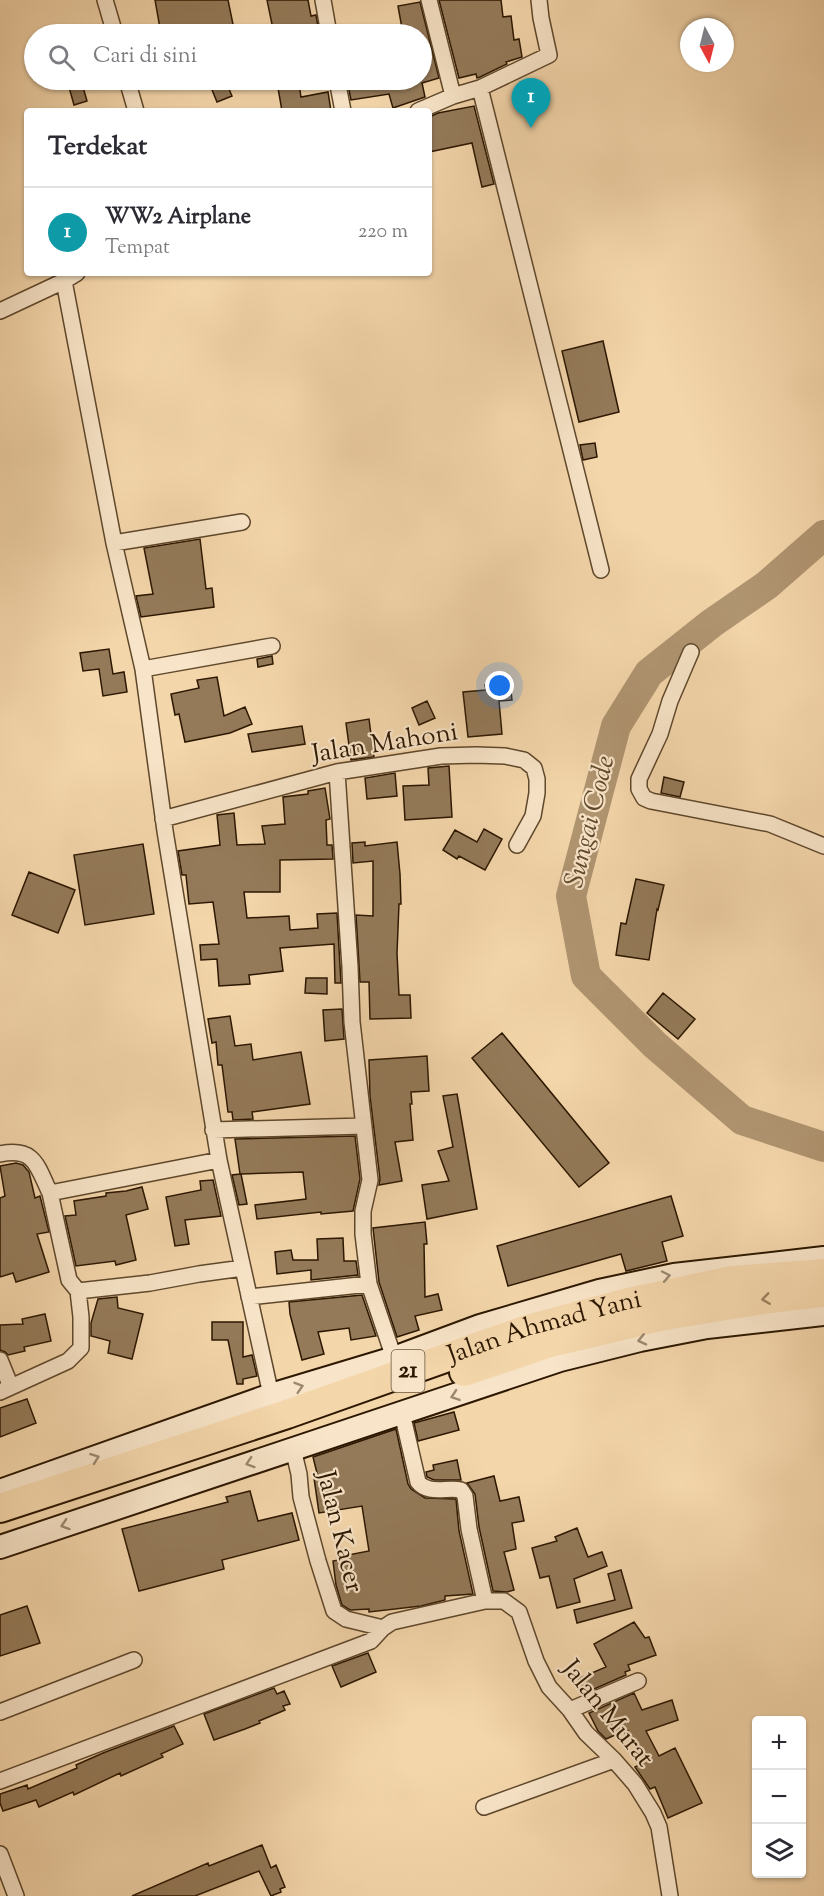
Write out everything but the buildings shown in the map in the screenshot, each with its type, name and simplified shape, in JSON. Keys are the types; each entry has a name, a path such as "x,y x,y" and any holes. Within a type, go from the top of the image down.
{"highway":[{"name":"Jalan Ahmad Yani","path":"0,1528 286,1422 527,1329 624,1303 732,1280 824,1273"},
{"name":"Jalan Ahmad Yani","path":"0,1508 57,1480 286,1422 548,1344 665,1316 768,1299 824,1293"}],"street":[{"path":"105,0 112,24"},
{"path":"323,0 327,24"},
{"path":"429,0 453,96"},
{"path":"425,108 480,88 549,55 539,0"},
{"path":"480,88 602,570"},
{"path":"131,90 135,108"},
{"path":"339,90 342,108"},
{"path":"0,311 71,277 114,543 143,669 163,819 213,1130 249,1297 286,1422"},
{"path":"114,543 242,522"},
{"path":"143,669 272,645"},
{"path":"691,652 670,701 660,734 639,779 639,789 644,798 770,824 824,846"},
{"name":"Jalan Mahoni","path":"163,819 337,772 441,756 505,756 524,760 534,768 537,793 533,816 517,845"},
{"path":"337,772 352,1022 370,1180 363,1211 363,1224 369,1284 394,1358"},
{"path":"213,1130 364,1126"},
{"path":"0,1154 15,1152 29,1156 36,1164 50,1193 69,1280 78,1291 81,1317 81,1348 68,1361 5,1390 0,1360"},
{"path":"50,1193 219,1160"},
{"path":"0,1547 286,1422 394,1358 480,1326 598,1291 674,1275 824,1258"},
{"path":"78,1291 150,1284 199,1274 243,1269"},
{"path":"249,1297 369,1284"},
{"path":"286,1422 402,1413 560,1360 640,1340 707,1327 824,1314"},
{"path":"0,1781 370,1641 392,1622 485,1601 469,1529 465,1496 461,1490 429,1490 418,1482 402,1413"},
{"name":"Jalan Kacer","path":"286,1422 299,1474 301,1497 334,1611 346,1619 383,1628"},
{"path":"0,1491 57,1480"},
{"name":"Jalan Murat","path":"485,1601 504,1601 519,1611 536,1661 549,1687 570,1710 586,1733 614,1760 635,1785 653,1813 659,1827 670,1896"},
{"path":"0,1712 134,1660"},
{"path":"570,1710 638,1682"},
{"path":"484,1807 614,1760"},
{"path":"0,1854 15,1896"}],"waterway":[{"name":"Sungai Code","path":"824,535 767,585 712,623 649,673 616,726 571,896 586,976 655,1045 742,1120 824,1147"}],"place":[{"name":"WW2 Airplane","path":"531,128"}]}
